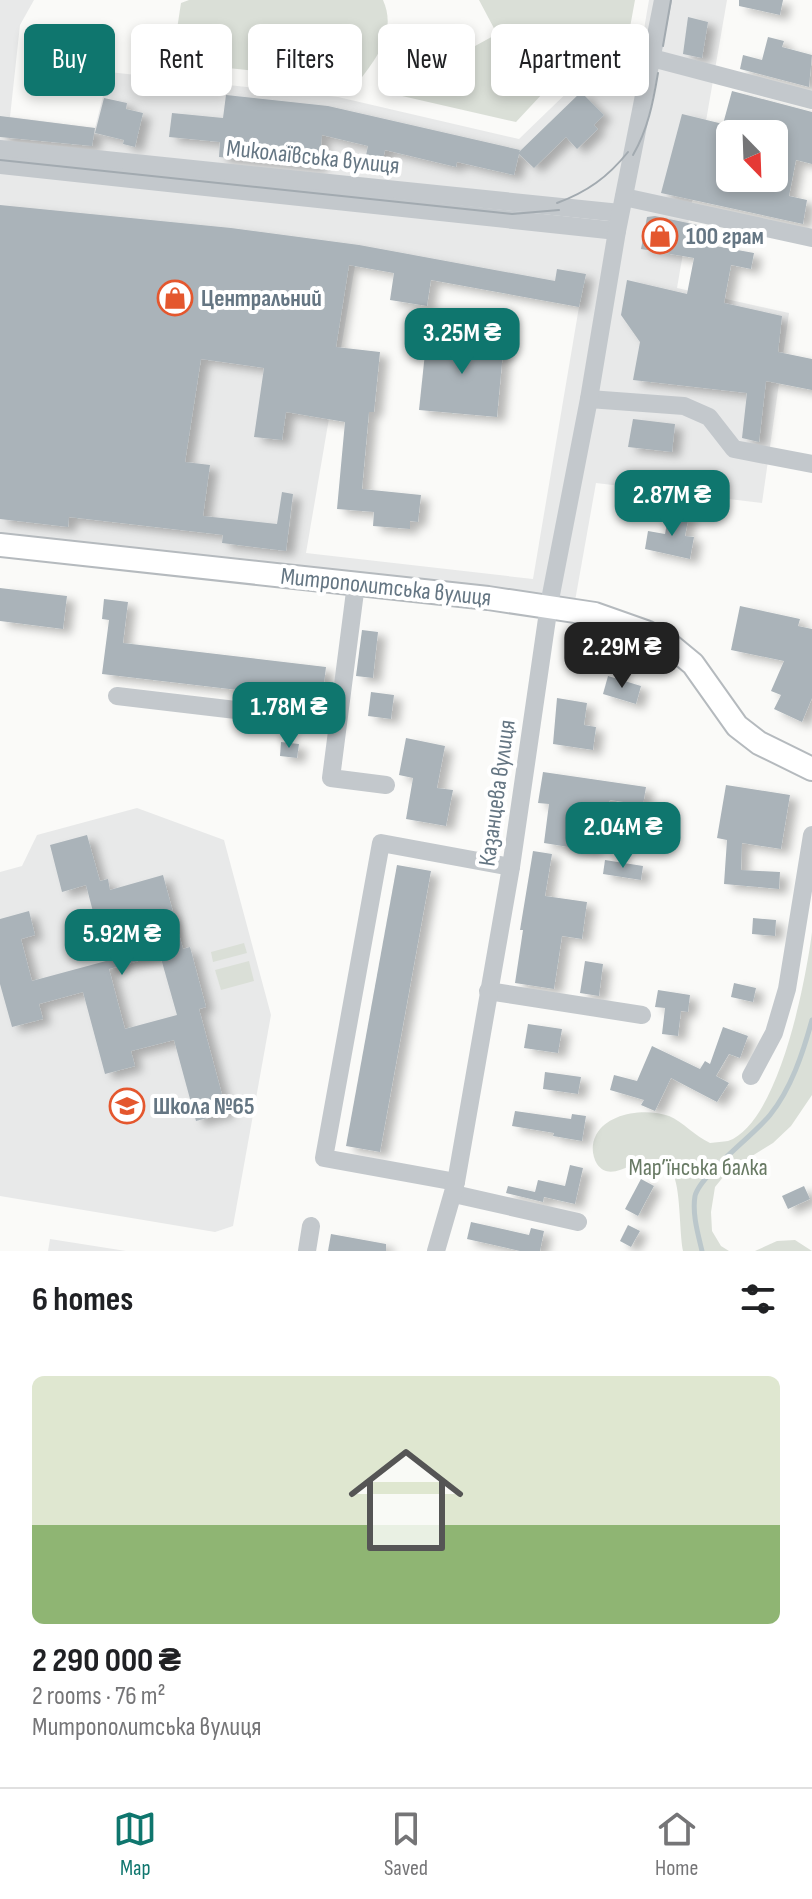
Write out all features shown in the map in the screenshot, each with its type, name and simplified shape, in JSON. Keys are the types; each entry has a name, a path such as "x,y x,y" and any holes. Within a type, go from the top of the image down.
{"main road":[{"name":"Митрополитська вулиця","path":"0,545 549,605 621,621 670,645 693,664 737,726 759,743 812,769"}],"street":[{"name":"Казанцева вулиця","path":"436,1251 455,1188 511,867 549,605 589,399 620,214 663,0"},
{"path":"652,58 812,100"},
{"name":"Миколаївська вулиця","path":"0,149 620,214"},
{"name":"Миколаївська вулиця","path":"0,165 620,214"},
{"path":"620,214 812,238"},
{"path":"589,399 684,406 709,417 734,449 812,464"},
{"path":"356,584 331,778 386,785"},
{"path":"117,696 338,722"},
{"path":"751,1076 774,1033 787,989 812,835"},
{"path":"511,867 381,843 324,1158 455,1188 578,1222"},
{"path":"488,991 642,1015"},
{"path":"307,1251 311,1226"}],"shaded area":[{"name":"Центральний","path":"0,0 34,0 20,25 10,117 95,128 103,96 115,96 115,73 131,74 131,96 232,96 232,85 248,87 248,96 338,97 519,139 563,96 649,96 649,24 645,24 649,0 727,0 677,288 789,313 762,503 596,483 575,601 0,534","holes":["355,266 579,307 533,579 306,553"]},
{"name":"Школа №65","path":"137,808 224,840 271,1015 233,1226 215,1232 0,1196 0,872 22,866 37,835"},
{"path":"50,1239 126,1251 48,1251"}],"green space":[{"path":"189,0 383,0 388,23 378,24 378,54 362,77 362,24 248,24 248,70 232,68 232,24 178,24 181,3"},
{"path":"479,0 635,0 631,24 492,24"},
{"path":"491,37 491,96 540,96 516,122 402,96 475,96 475,46"},
{"name":"Мар’їнська балка","path":"812,932 812,1095 791,1126 773,1143 728,1171 715,1187 712,1231 721,1246 729,1251 683,1251 677,1188 672,1172 664,1162 654,1159 624,1169 605,1171 594,1157 594,1139 609,1121 639,1112 669,1116 710,1143 728,1141 746,1129 762,1108 787,1048 804,982"},
{"path":"244,943 247,953 213,962 211,952"},
{"path":"249,961 254,981 221,990 215,970"},
{"name":"Мар’їнська балка","path":"795,1240 812,1251 755,1251 777,1241"}],"building":[{"path":"739,0 783,0 780,15 739,6"},
{"path":"688,17 708,22 702,58 683,54"},
{"path":"768,37 784,41 782,47 812,55 809,87 740,69 743,55 762,60"},
{"path":"732,91 812,112 812,164 796,160 789,196 807,200 803,224 661,193 682,114 716,122 716,192 788,192 788,120 724,120"},
{"path":"226,96 232,96 328,106 519,152 577,96 585,96 604,115 594,125 598,129 577,149 566,137 534,168 519,154 514,175 457,162 456,167 385,150 382,164 365,160 368,146 322,135 319,167 219,157 220,142 169,137 172,113 223,118"},
{"path":"104,98 127,103 126,109 143,113 135,147 123,144 124,140 95,133"},
{"path":"0,116 95,128 92,146 0,137"},
{"path":"0,205 231,228 359,245 555,281 557,269 586,274 579,307 431,280 427,306 390,300 394,273 349,265 336,347 380,352 374,412 369,412 362,489 421,495 418,522 410,521 410,529 373,526 374,512 337,509 345,422 286,412 282,440 254,437 264,368 201,359 185,462 210,465 203,516 277,524 282,492 293,494 286,551 222,543 223,535 69,517 68,527 0,519"},
{"path":"647,217 702,226 699,243 754,253 751,269 731,265 724,303 782,316 778,352 812,359 812,390 766,381 759,442 742,438 747,393 633,380 640,342 621,315 627,280 687,294 694,258 641,249"},
{"path":"427,334 504,341 497,417 419,410"},
{"path":"633,419 675,424 672,452 628,447"},
{"path":"669,512 689,515 685,536 694,537 690,559 645,549 648,531 665,534"},
{"path":"0,588 67,596 63,629 0,621"},
{"path":"104,599 128,602 123,643 326,667 322,700 102,674 109,620 102,619"},
{"path":"740,606 800,619 798,626 812,629 812,698 802,722 774,709 781,695 771,691 784,661 731,650"},
{"path":"362,630 378,632 373,678 356,676"},
{"path":"608,676 641,686 636,704 603,694"},
{"path":"371,692 394,695 391,719 368,716"},
{"path":"557,698 587,703 584,725 596,727 593,750 553,744"},
{"path":"406,738 445,746 437,788 453,790 446,826 406,819 413,778 399,775"},
{"path":"281,742 299,744 297,758 280,756"},
{"path":"543,772 646,787 643,805 610,800 608,806 600,805 593,851 544,843 549,804 538,803"},
{"path":"726,785 790,795 781,849 742,843 741,870 780,872 779,889 724,884 727,840 717,838"},
{"path":"87,835 100,881 108,879 110,890 163,875 183,949 190,947 206,1007 199,1009 227,1113 196,1121 174,1040 131,1051 135,1066 105,1074 83,992 39,1004 43,1019 12,1027 0,984 0,919 29,911 35,935 21,939 32,981 106,961 86,885 62,892 50,845","holes":["160,955 177,1015 125,1029 109,969"]},
{"path":"533,851 552,854 545,896 587,902 582,939 562,936 554,989 515,983"},
{"path":"605,860 643,866 641,880 603,874"},
{"path":"397,865 431,871 380,1152 346,1146"},
{"path":"753,918 776,920 775,936 752,934"},
{"path":"585,961 603,964 599,996 580,993"},
{"path":"734,983 756,988 753,1002 731,997"},
{"path":"658,990 690,995 688,1012 681,1011 678,1036 662,1034 665,1008 655,1007"},
{"path":"528,1024 562,1029 558,1053 524,1048"},
{"path":"723,1027 748,1036 740,1058 729,1054 716,1076 729,1083 717,1102 671,1078 655,1111 641,1105 644,1100 610,1090 614,1075 637,1081 652,1046 700,1069 705,1061 710,1064"},
{"path":"545,1072 581,1077 578,1094 543,1089"},
{"path":"515,1111 571,1119 572,1114 586,1116 582,1141 512,1126"},
{"path":"570,1165 583,1168 575,1204 544,1197 543,1202 506,1193 508,1186 535,1192 538,1180 565,1186"},
{"path":"641,1179 654,1186 638,1216 625,1209"},
{"path":"804,1186 810,1199 788,1209 782,1196"},
{"path":"471,1222 529,1235 531,1228 544,1231 540,1251 520,1251 467,1239"},
{"path":"628,1225 640,1231 631,1247 620,1241"},
{"path":"331,1234 386,1244 386,1251 328,1251"}],"waterway":[{"path":"702,1251 694,1210 699,1187 777,1105 796,1070 812,1020"}],"tram line":[{"path":"663,46 671,0"},
{"path":"633,155 649,116 658,73"},
{"path":"557,203 596,183 628,152"},
{"path":"0,160 512,214 559,210"}],"place":[{"name":"100 грам","path":"660,236"},
{"name":"Центральний","path":"175,298"},
{"name":"Школа №65","path":"127,1106"}]}
